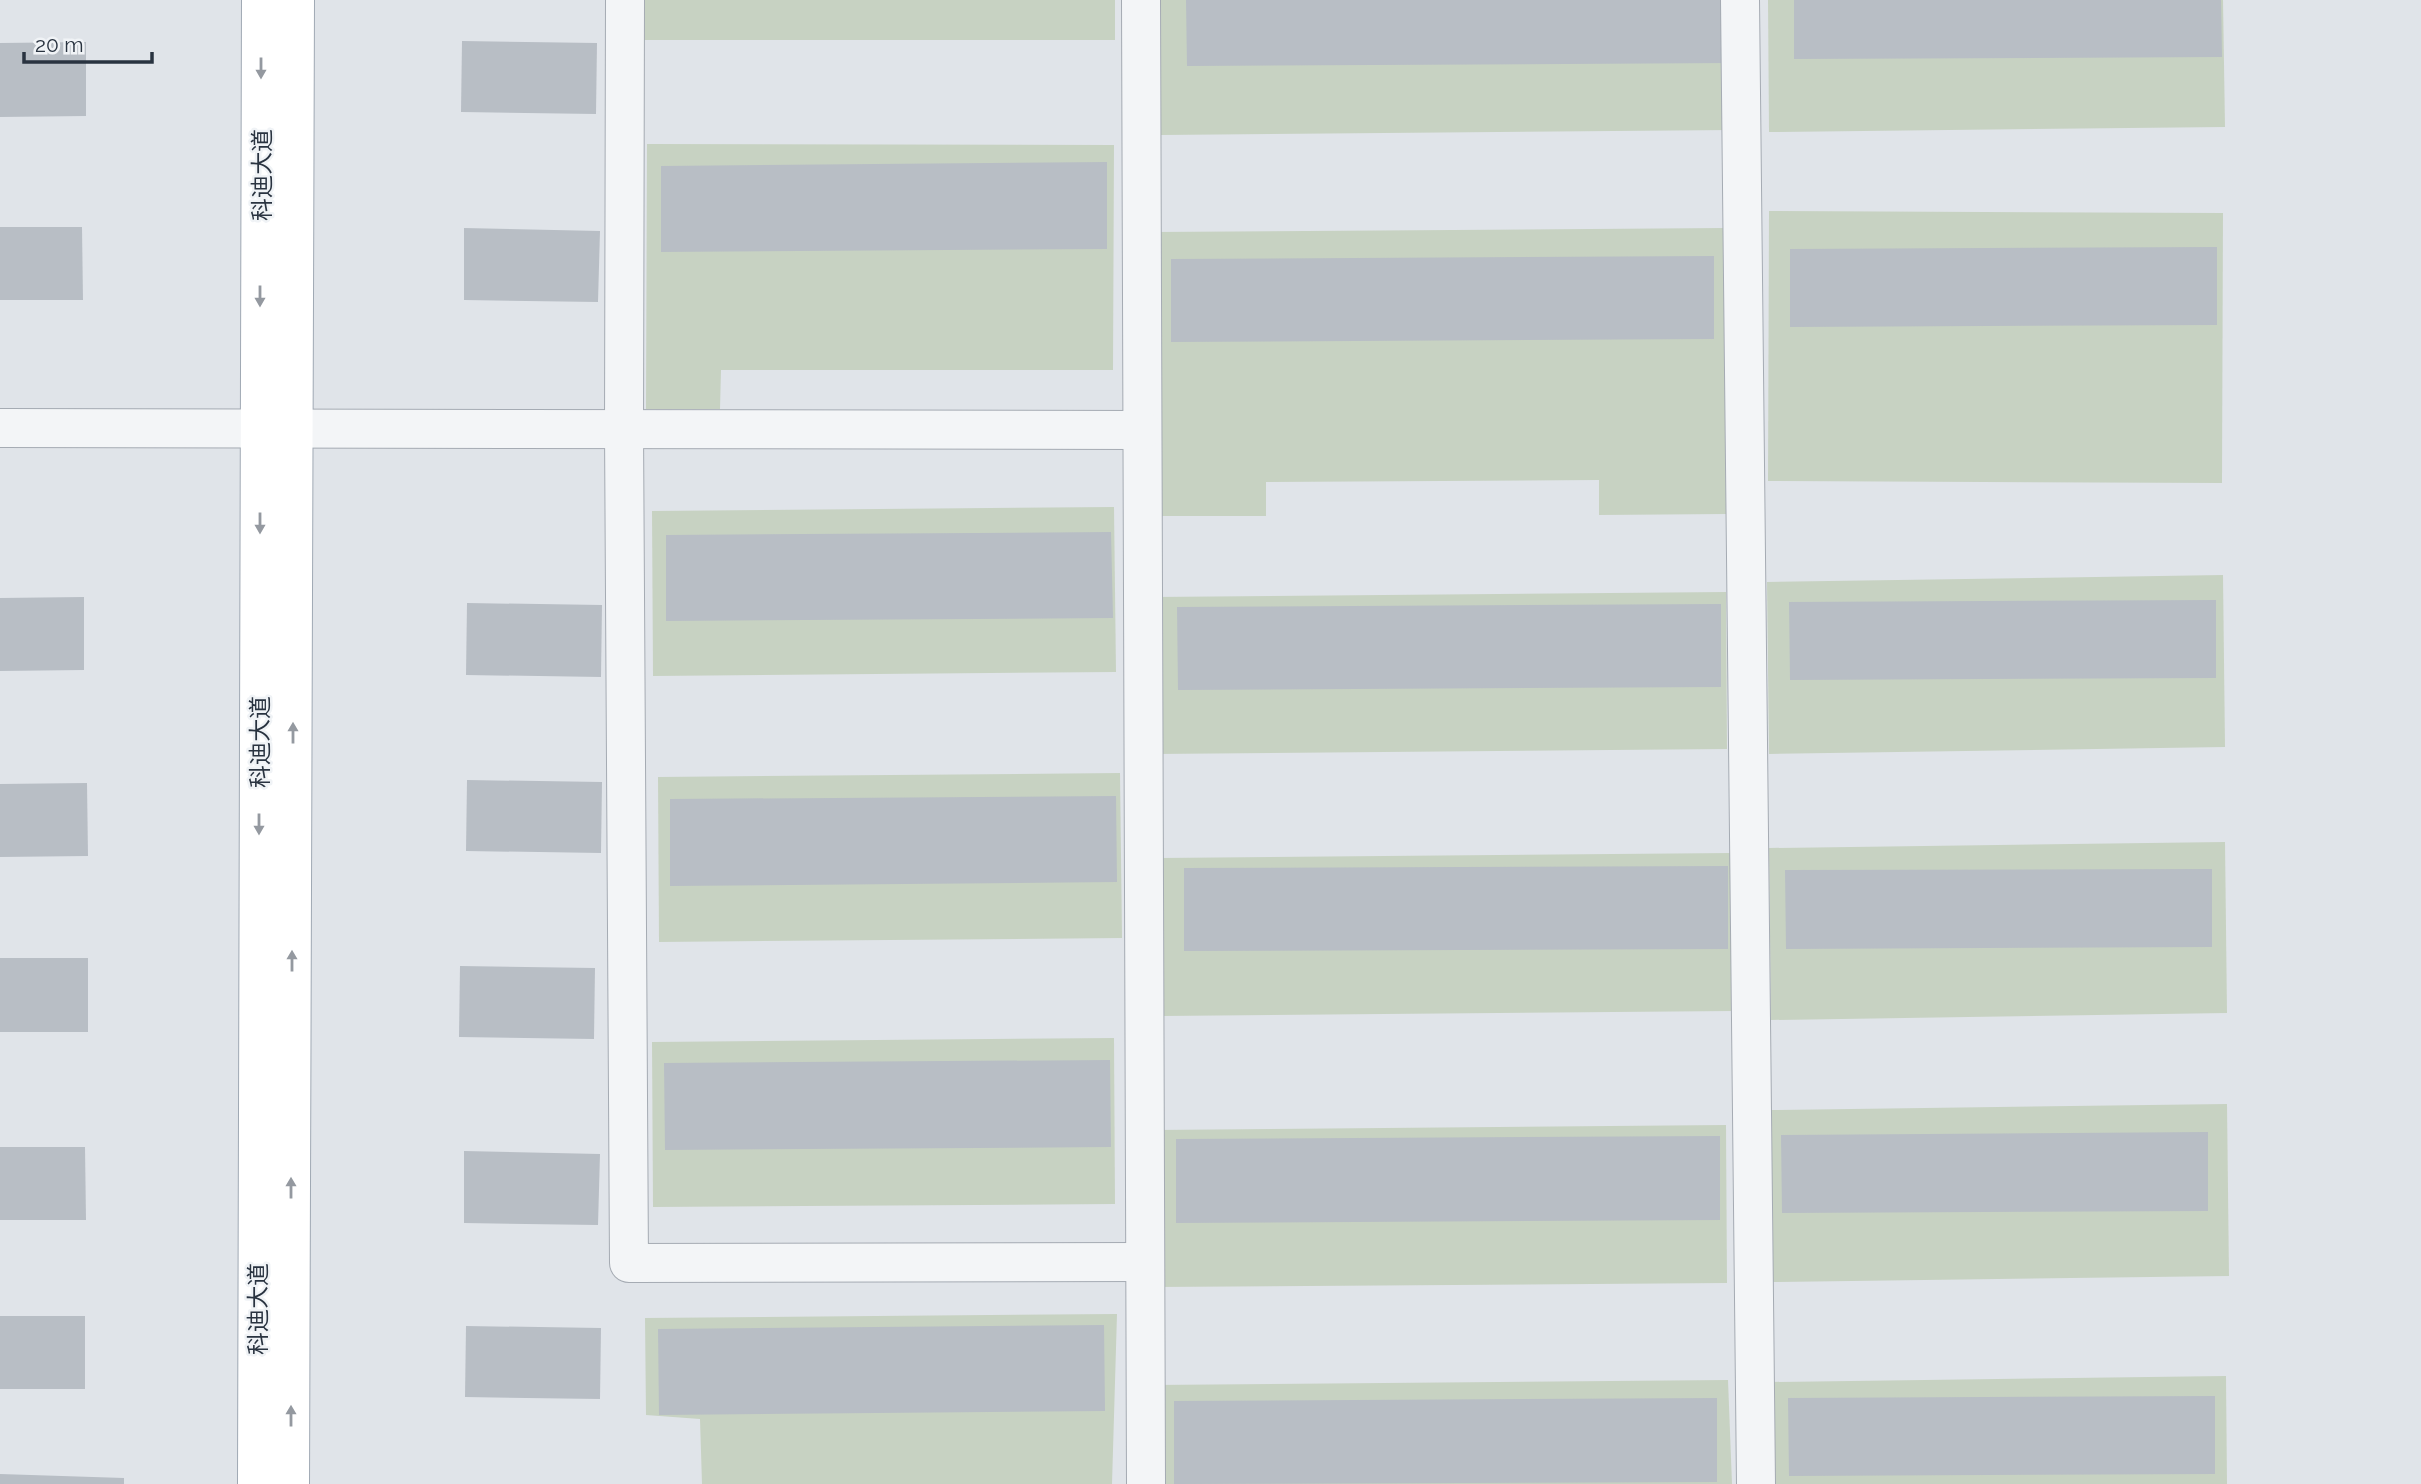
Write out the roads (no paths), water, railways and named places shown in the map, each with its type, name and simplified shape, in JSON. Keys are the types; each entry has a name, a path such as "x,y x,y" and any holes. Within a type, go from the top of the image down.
{"main road":[{"name":"科迪大道","path":"261,0 277,428 290,1484"},
{"name":"科迪大道","path":"257,1484 277,428 295,0"}],"lane":[{"path":"625,0 624,429 629,1263 1145,1262"},
{"path":"1141,0 1146,1484"},
{"path":"1740,0 1756,1484"},
{"path":"0,428 1142,430"}]}
